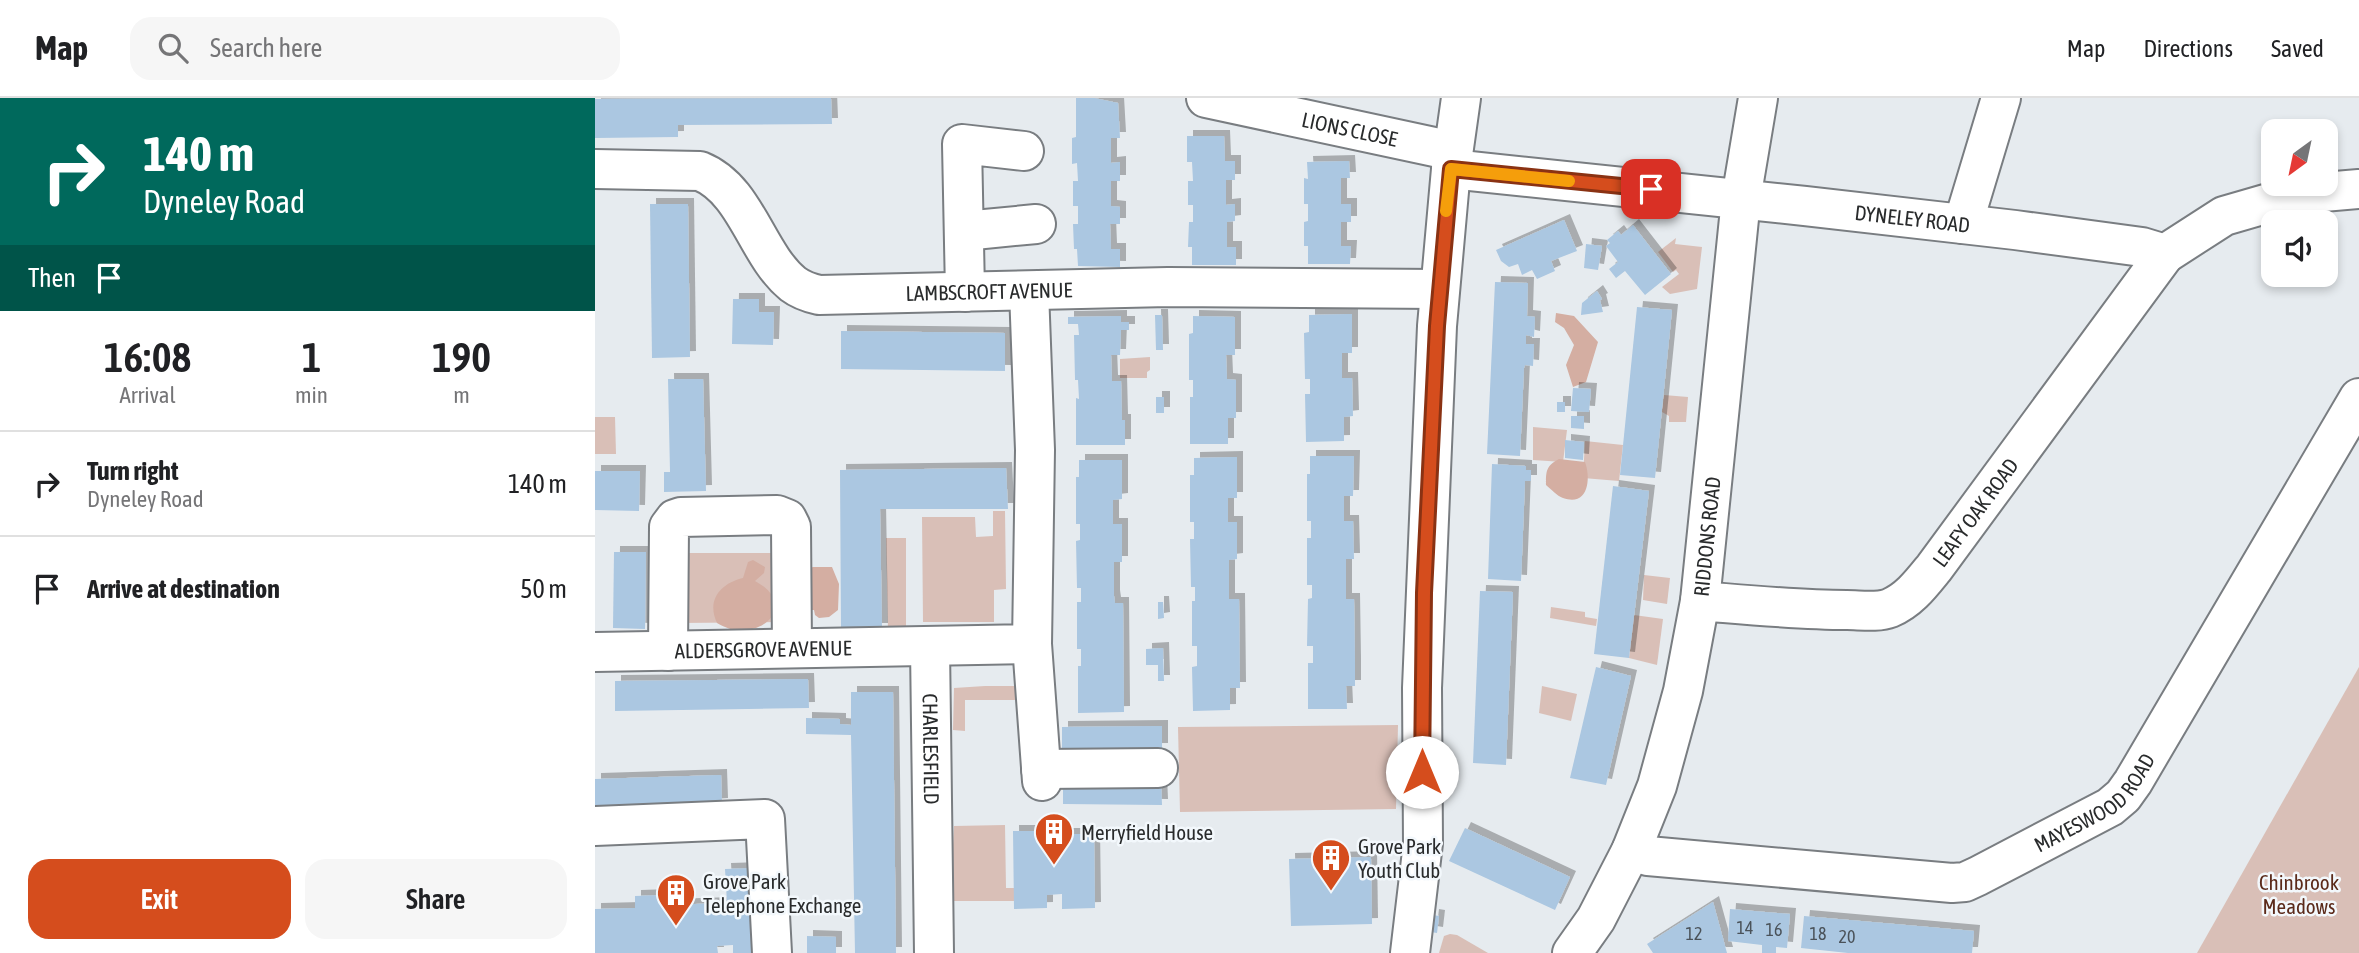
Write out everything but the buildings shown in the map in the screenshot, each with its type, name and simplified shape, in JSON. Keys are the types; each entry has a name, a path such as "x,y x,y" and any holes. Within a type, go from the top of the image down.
{"street":[{"name":"LIONS CLOSE","path":"1206,98 1452,160"},
{"path":"1410,953 1423,843 1424,593 1439,289 1461,98"},
{"name":"RIDDONS ROAD","path":"1572,953 1596,919 1631,850 1657,786 1683,691 1700,601 1741,199 1758,98"},
{"path":"1963,224 2001,98"},
{"path":"965,292 962,144 1024,151"},
{"name":"DYNELEY ROAD","path":"1452,160 1741,199 2142,247 2165,254"},
{"name":"LAMBSCROFT AVENUE","path":"595,169 700,171 714,176 727,189 793,284 806,292 819,295 1167,287 1439,289"},
{"path":"2165,254 2224,216 2299,194 2359,189"},
{"path":"964,231 1036,224"},
{"name":"LEAFY OAK ROAD","path":"1700,601 1820,610 1887,609 1902,601 1919,587 1934,568 2165,254"},
{"path":"1030,291 1035,450 1032,644 1042,775 1158,768"},
{"name":"MAYESWOOD ROAD","path":"1631,850 1648,856 1952,883 1979,876 2110,807 2123,796 2133,782 2359,398"},
{"path":"668,651 669,527 675,519 681,517 777,515 787,519 791,527 792,648"},
{"path":"930,647 1032,644"},
{"name":"ALDERSGROVE AVENUE","path":"595,652 930,647"},
{"name":"CHARLESFIELD","path":"930,647 934,953"},
{"path":"595,827 765,819 772,953"}],"green space":[{"path":"1676,238 1675,244 1702,247 1697,289 1670,294 1662,287 1679,274 1676,270 1673,272 1658,252"},
{"path":"1150,357 1147,378 1120,378 1120,359"},
{"path":"1664,395 1688,397 1686,422 1669,422 1669,416 1662,412"},
{"path":"595,417 615,417 616,454 595,454"},
{"path":"1533,427 1567,430 1563,462 1533,460"},
{"path":"1585,441 1623,445 1619,481 1583,478"},
{"path":"993,511 1005,511 1006,589 994,590 994,622 923,622 922,517 975,517 976,537 993,536"},
{"path":"886,538 906,538 906,628 888,630"},
{"path":"678,553 782,553 783,622 679,623"},
{"path":"1644,575 1670,578 1667,604 1643,600"},
{"path":"1551,607 1585,612 1585,617 1597,619 1596,626 1550,618"},
{"path":"1634,615 1663,619 1657,665 1629,658"},
{"name":"Chinbrook Meadows","path":"2359,667 2359,953 2197,953"},
{"path":"1018,686 1017,700 965,700 965,731 953,730 954,688"},
{"path":"1542,686 1577,694 1571,721 1539,713"},
{"path":"1398,725 1396,809 1180,812 1178,727"},
{"path":"1005,825 1006,888 1014,888 1014,901 950,901 954,826"},
{"path":"1457,935 1488,953 1439,953 1444,936"}],"shaded area":[{"path":"1556,313 1574,316 1598,342 1586,382 1573,387 1566,365 1574,345 1564,328 1555,322"},
{"path":"1559,459 1585,462 1588,483 1583,495 1578,498 1563,498 1546,485 1548,469"},
{"path":"753,560 765,567 764,573 755,581 769,591 775,602 774,612 768,621 746,630 732,629 717,623 713,607 718,594 728,584 743,578 748,562"},
{"path":"832,567 839,584 838,610 829,617 819,618 814,610 810,610 804,570"}],"slow traffic":[{"path":"1446,211 1451,169 1569,181"}],"place":[{"name":"Merryfield House","path":"1054,866"},
{"name":"Grove Park Youth Club","path":"1331,892"},
{"name":"Grove Park Telephone Exchange","path":"676,927"}],"route":[{"path":"1422,772 1424,593 1440,268 1451,169 1651,189"}]}
